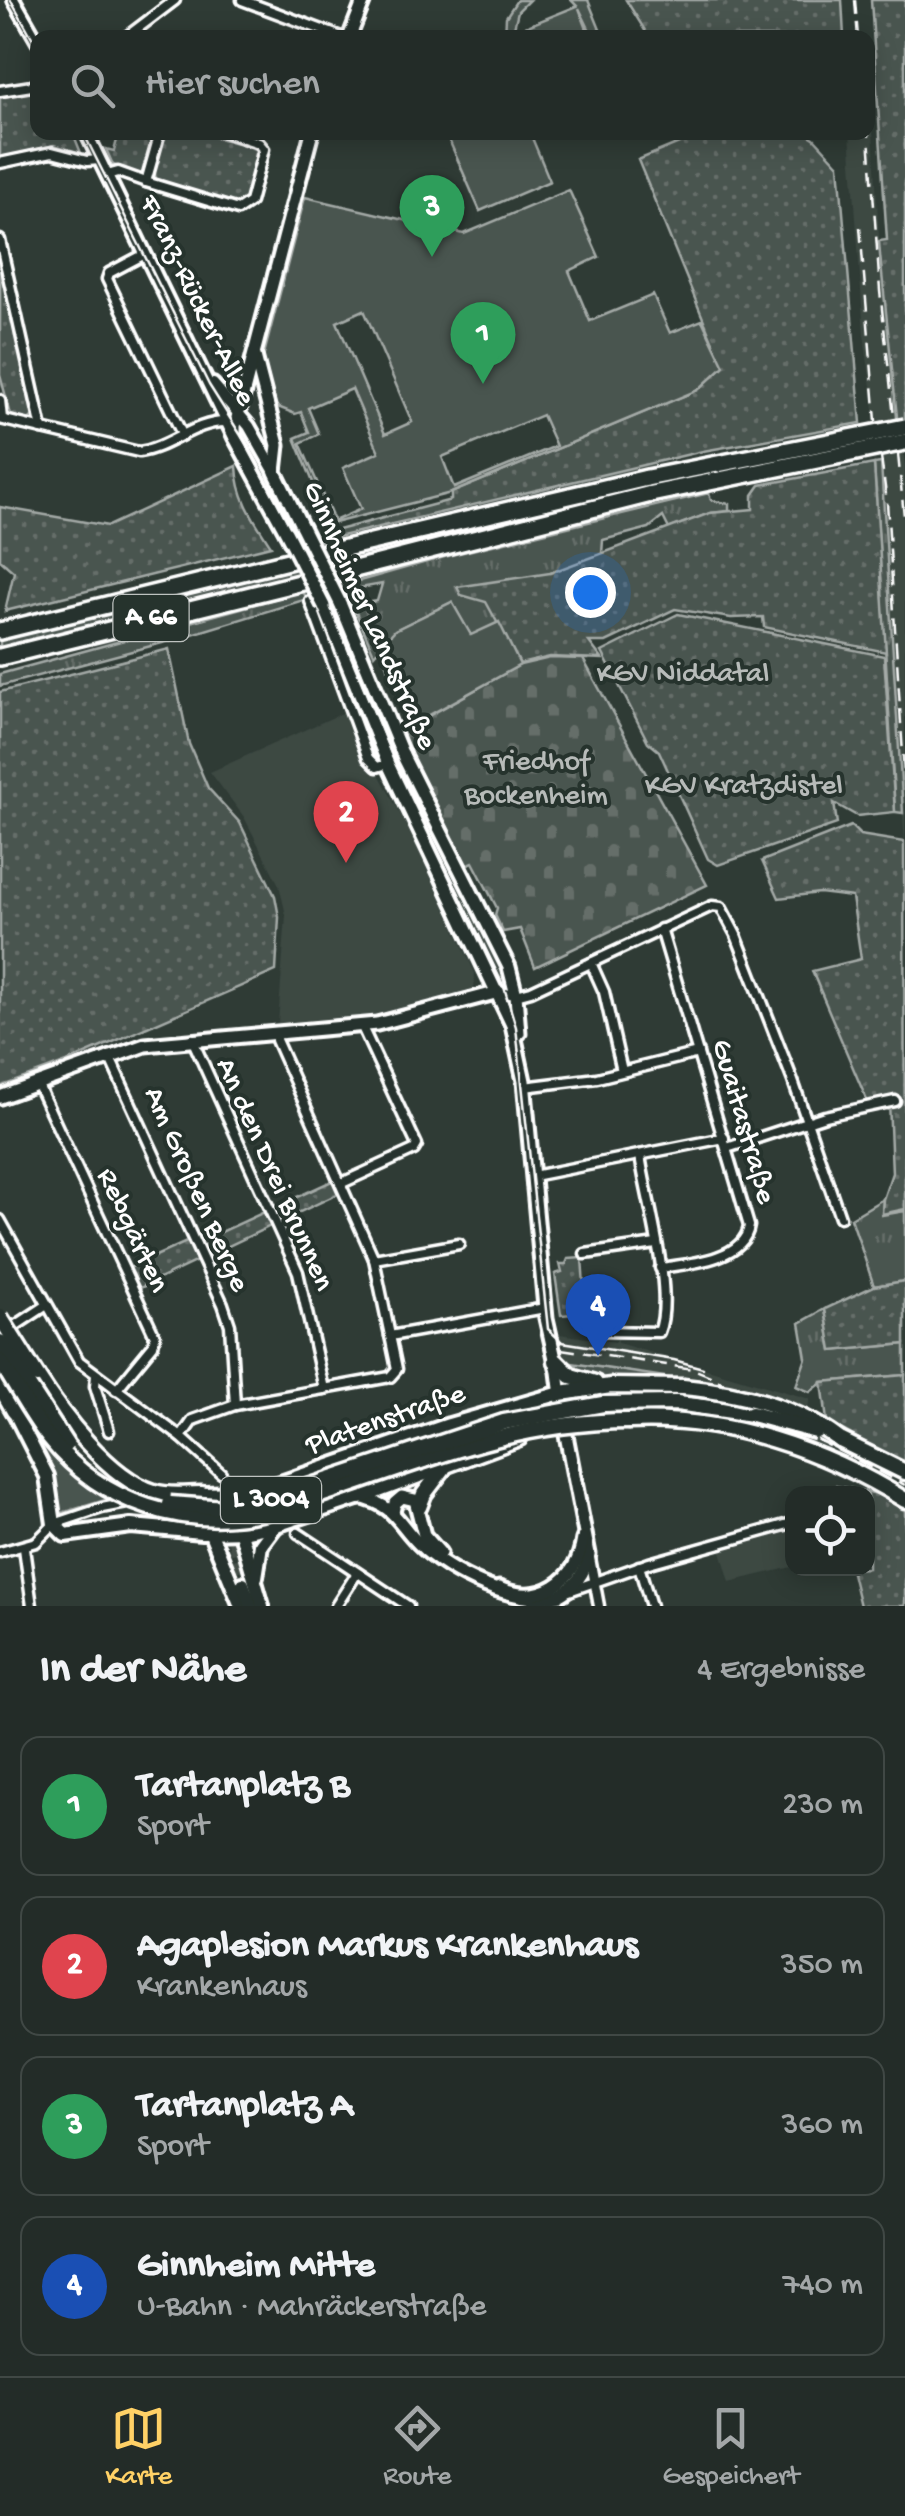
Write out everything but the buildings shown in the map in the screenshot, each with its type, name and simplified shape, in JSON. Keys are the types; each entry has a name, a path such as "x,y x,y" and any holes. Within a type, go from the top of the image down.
{"highway":[{"path":"324,553 649,486 905,426"},
{"path":"335,574 649,486 905,442"},
{"name":"A 66","path":"0,630 292,560"},
{"name":"A 66","path":"0,657 303,582"},
{"path":"0,1316 69,1423 90,1446 157,1496 215,1495"},
{"name":"L 3004","path":"0,1339 48,1420 83,1460 124,1488 176,1506 225,1508 263,1502 529,1416 586,1406 658,1402 714,1407 776,1419 840,1440 905,1472"},
{"name":"L 3004","path":"0,1360 40,1425 74,1465 130,1500 192,1517 230,1518 266,1512 460,1447 543,1428 653,1420 727,1429 810,1453 905,1500"},
{"path":"555,1367 574,1378 610,1386"},
{"path":"560,1396 646,1384 750,1398 806,1418 840,1440"},
{"path":"2,1390 14,1412"},
{"path":"360,1497 543,1428"},
{"path":"419,1507 428,1486 444,1468"}],"main road":[{"path":"350,30 364,0"},
{"name":"Ginnheimer Landstraße","path":"310,140 255,354 243,393 229,408 234,438 324,606 388,764 499,992 520,1057"},
{"name":"Ginnheimer Landstraße","path":"255,354 278,445 275,472 340,603 404,758 509,967 516,995 545,1308 590,1554"},
{"path":"243,393 254,389 265,400"},
{"path":"440,872 448,863 459,864"},
{"path":"470,1001 483,984 482,962"},
{"path":"0,1098 145,1046 406,1018 499,992 508,981 509,967"},
{"path":"539,1398 548,1390 555,1367"},
{"name":"Platenstraße","path":"215,1495 242,1493 313,1474 449,1424 539,1398 560,1396"},
{"path":"14,1412 48,1476 54,1524 59,1532 69,1536 153,1520 158,1511 157,1496"},
{"path":"416,1446 449,1424"},
{"path":"242,1606 210,1532 208,1512 215,1495 234,1507 250,1587 262,1606"},
{"path":"394,1512 397,1500 405,1496 419,1507"},
{"path":"131,1526 240,1532 276,1525 360,1497 384,1504 394,1512 433,1556 504,1599 532,1602 560,1595 582,1576 590,1554"},
{"name":"Ginnheimer Landstraße","path":"419,1507 421,1527 434,1548 492,1585 520,1595 548,1591 568,1577 579,1559 584,1524"},
{"path":"242,1606 258,1551 276,1525"},
{"path":"172,1530 216,1548"}],"street":[{"path":"14,0 31,30"},
{"path":"136,30 175,0"},
{"path":"242,0 324,30"},
{"path":"0,91 30,86"},
{"name":"Franz-Rücker-Allee","path":"90,140 202,367 229,408 227,422 234,438"},
{"path":"146,182 158,140"},
{"path":"107,174 118,172 230,210 242,209 250,202 264,149 252,140"},
{"path":"0,163 52,152 87,162 99,160"},
{"path":"0,240 42,429"},
{"path":"145,254 109,272 106,279 182,434"},
{"path":"0,400 1,419 139,452 150,450 229,408"},
{"name":"Ginnheimer Landstraße","path":"229,408 275,472"},
{"path":"198,426 227,422"},
{"name":"Ginnheimer Landstraße","path":"310,601 368,758 377,767 388,764"},
{"path":"499,992 516,995 718,905 726,912 793,1081 831,1204 840,1217"},
{"name":"Guaitastraße","path":"660,1268 690,1264 732,1250 747,1237 748,1220 661,929"},
{"path":"592,963 604,992 622,1072"},
{"path":"342,1183 414,1150 417,1145 361,1025"},
{"path":"181,1437 193,1420 235,1405 394,1374 397,1369 374,1259 276,1040 276,1032"},
{"name":"An den Drei Brunnen","path":"192,1039 298,1272 324,1389"},
{"path":"524,1087 622,1072 698,1052"},
{"name":"Am Großen Berge","path":"109,1056 224,1304 230,1325 235,1405"},
{"name":"Rebgärten","path":"33,1085 155,1336 154,1345 116,1390"},
{"path":"532,1176 726,1143 895,1102"},
{"path":"598,1331 660,1332 665,1312 640,1155"},
{"path":"0,1220 80,1361 181,1437 221,1473"},
{"path":"374,1259 459,1244"},
{"path":"585,1254 656,1244"},
{"path":"0,1339 47,1305"},
{"path":"390,1336 545,1308"},
{"path":"96,1376 95,1386 109,1430"},
{"path":"0,1552 24,1548 40,1540 54,1524 157,1496"},
{"path":"560,1595 595,1580 785,1525"},
{"path":"298,1533 408,1606"},
{"path":"24,1548 32,1606"},
{"name":"Ginnheimer Landstraße","path":"590,1554 599,1606"},
{"path":"640,1566 651,1606"},
{"path":"336,1606 357,1573"}],"shaded area":[{"path":"850,140 874,140 880,254 905,466 905,847 881,463 864,334"},
{"path":"336,604 450,858 439,864 388,757 328,606"},
{"path":"347,711 372,774 379,774 415,841 475,973 474,990 454,1000 371,1020 278,1023 286,915 279,885 244,817 210,772"},
{"path":"449,866 454,868 506,972 501,980 492,971 443,872"},
{"path":"560,1334 615,1342 618,1338 618,1343 810,1399 808,1407 737,1388 825,1441 821,1448 804,1440 711,1384 565,1362 567,1356 562,1354 561,1347 566,1346 560,1344"},
{"path":"785,1528 785,1569 730,1582 721,1551 724,1546"}],"green space":[{"path":"517,0 529,0 518,11 513,30 505,30 506,17"},
{"path":"571,0 588,0 600,30 590,30 579,8 587,30 518,30 577,6"},
{"path":"626,0 842,0 844,30 645,30"},
{"path":"871,0 905,0 905,433 897,417 880,255 879,241 887,240"},
{"path":"30,92 30,140 76,140 81,153 54,145 0,158 0,98"},
{"path":"117,140 154,140 143,176 113,165 106,149 114,151"},
{"path":"162,140 226,140 256,148 261,157 246,201 236,205 157,181 153,171"},
{"path":"449,140 533,140 550,181 480,211"},
{"path":"686,140 816,140 839,165 861,423 703,451 320,541 319,535 451,500 451,493 698,390 723,367 638,160"},
{"path":"569,190 599,257 569,271 590,321 653,295 670,333 702,320 724,366 698,390 451,493 330,524 295,438 309,432 301,412 295,414 273,405 262,362 305,197 464,234","holes":["364,310 412,422 385,434 337,322","352,389 379,452 343,468 361,509 334,521 300,443 319,434 308,408","542,415 556,446 454,488 442,457"]},
{"path":"0,262 36,413 28,421 11,415 0,375"},
{"path":"881,463 903,813 895,812 874,464"},
{"path":"874,464 886,652 764,627 763,617 731,618 675,609 606,642 589,642 602,659 550,657 520,664 486,602 461,595 457,587 550,573 710,513 753,509 753,495 760,485"},
{"path":"237,466 244,499 271,546 5,611 14,572 0,560 0,507 108,526"},
{"path":"709,493 711,500 729,504 729,511 710,513 669,529 663,517 649,528 603,540 602,554 594,558 588,659 550,658 520,665 519,660 471,636 452,602 395,630 374,654 355,610 358,604 377,601 382,584 349,590 345,585 455,554"},
{"path":"295,566 300,575 0,651 0,637"},
{"path":"303,591 307,599 0,686 0,674"},
{"path":"452,602 471,635 499,622 520,665 411,725 379,647 395,630"},
{"name":"KGV Niddatal","path":"678,614 884,656 895,812 857,816 834,803 837,824 718,865 708,859 659,751 648,742 602,652"},
{"path":"169,649 189,744 208,788 240,823 275,896 279,917 276,971 0,1087 0,692"},
{"name":"Friedhof Bockenheim","path":"550,658 583,659 707,885 535,967 520,929 503,932 495,915 497,908 473,862 466,865 400,732 520,665"},
{"path":"851,826 860,835 904,842 905,1209 882,1214 892,1173 889,1101 868,1103 812,971 861,959 852,897 819,893 779,898 762,861"},
{"path":"334,1180 340,1193 138,1289 129,1268 191,1240 193,1245"},
{"path":"883,1199 882,1215 905,1211 905,1281 874,1286 851,1218"},
{"path":"582,1258 586,1313 561,1315 555,1274 562,1272 560,1264 566,1264 568,1259"},
{"path":"905,1281 905,1344 832,1351 825,1309 874,1286"},
{"path":"825,1309 832,1351 905,1344 905,1375 823,1382 810,1392 796,1386 806,1358 800,1323"},
{"path":"565,1362 711,1384 810,1444 690,1405 574,1397 695,1382 573,1375 577,1365"},
{"path":"905,1375 905,1465 827,1421 822,1382"},
{"path":"11,1393 112,1498 59,1514 53,1471"},
{"path":"875,1493 905,1509 905,1606 860,1606 853,1576 875,1576"}],"tunnel":[{"path":"239,1524 234,1541 243,1584"}],"tram line":[{"path":"11,0 30,34"},
{"path":"87,140 209,385 247,445 323,589 393,758 504,987 516,1027 548,1329 562,1342 703,1368"}],"railway":[{"path":"855,0 857,30"},
{"path":"869,140 894,417"},
{"path":"860,227 876,421"},
{"path":"898,454 905,527"},
{"path":"881,457 905,787"},
{"path":"561,1349 693,1369 715,1378 789,1425 905,1485"}],"place":[{"name":"Tartanplatz A","path":"432,257"},
{"name":"Tartanplatz B","path":"483,384"},
{"name":"Agaplesion Markus Krankenhaus","path":"346,863"},
{"name":"Ginnheim Mitte","path":"598,1356"}],"park label":[{"name":"KGV Kratzdistel","path":"744,787"}]}
